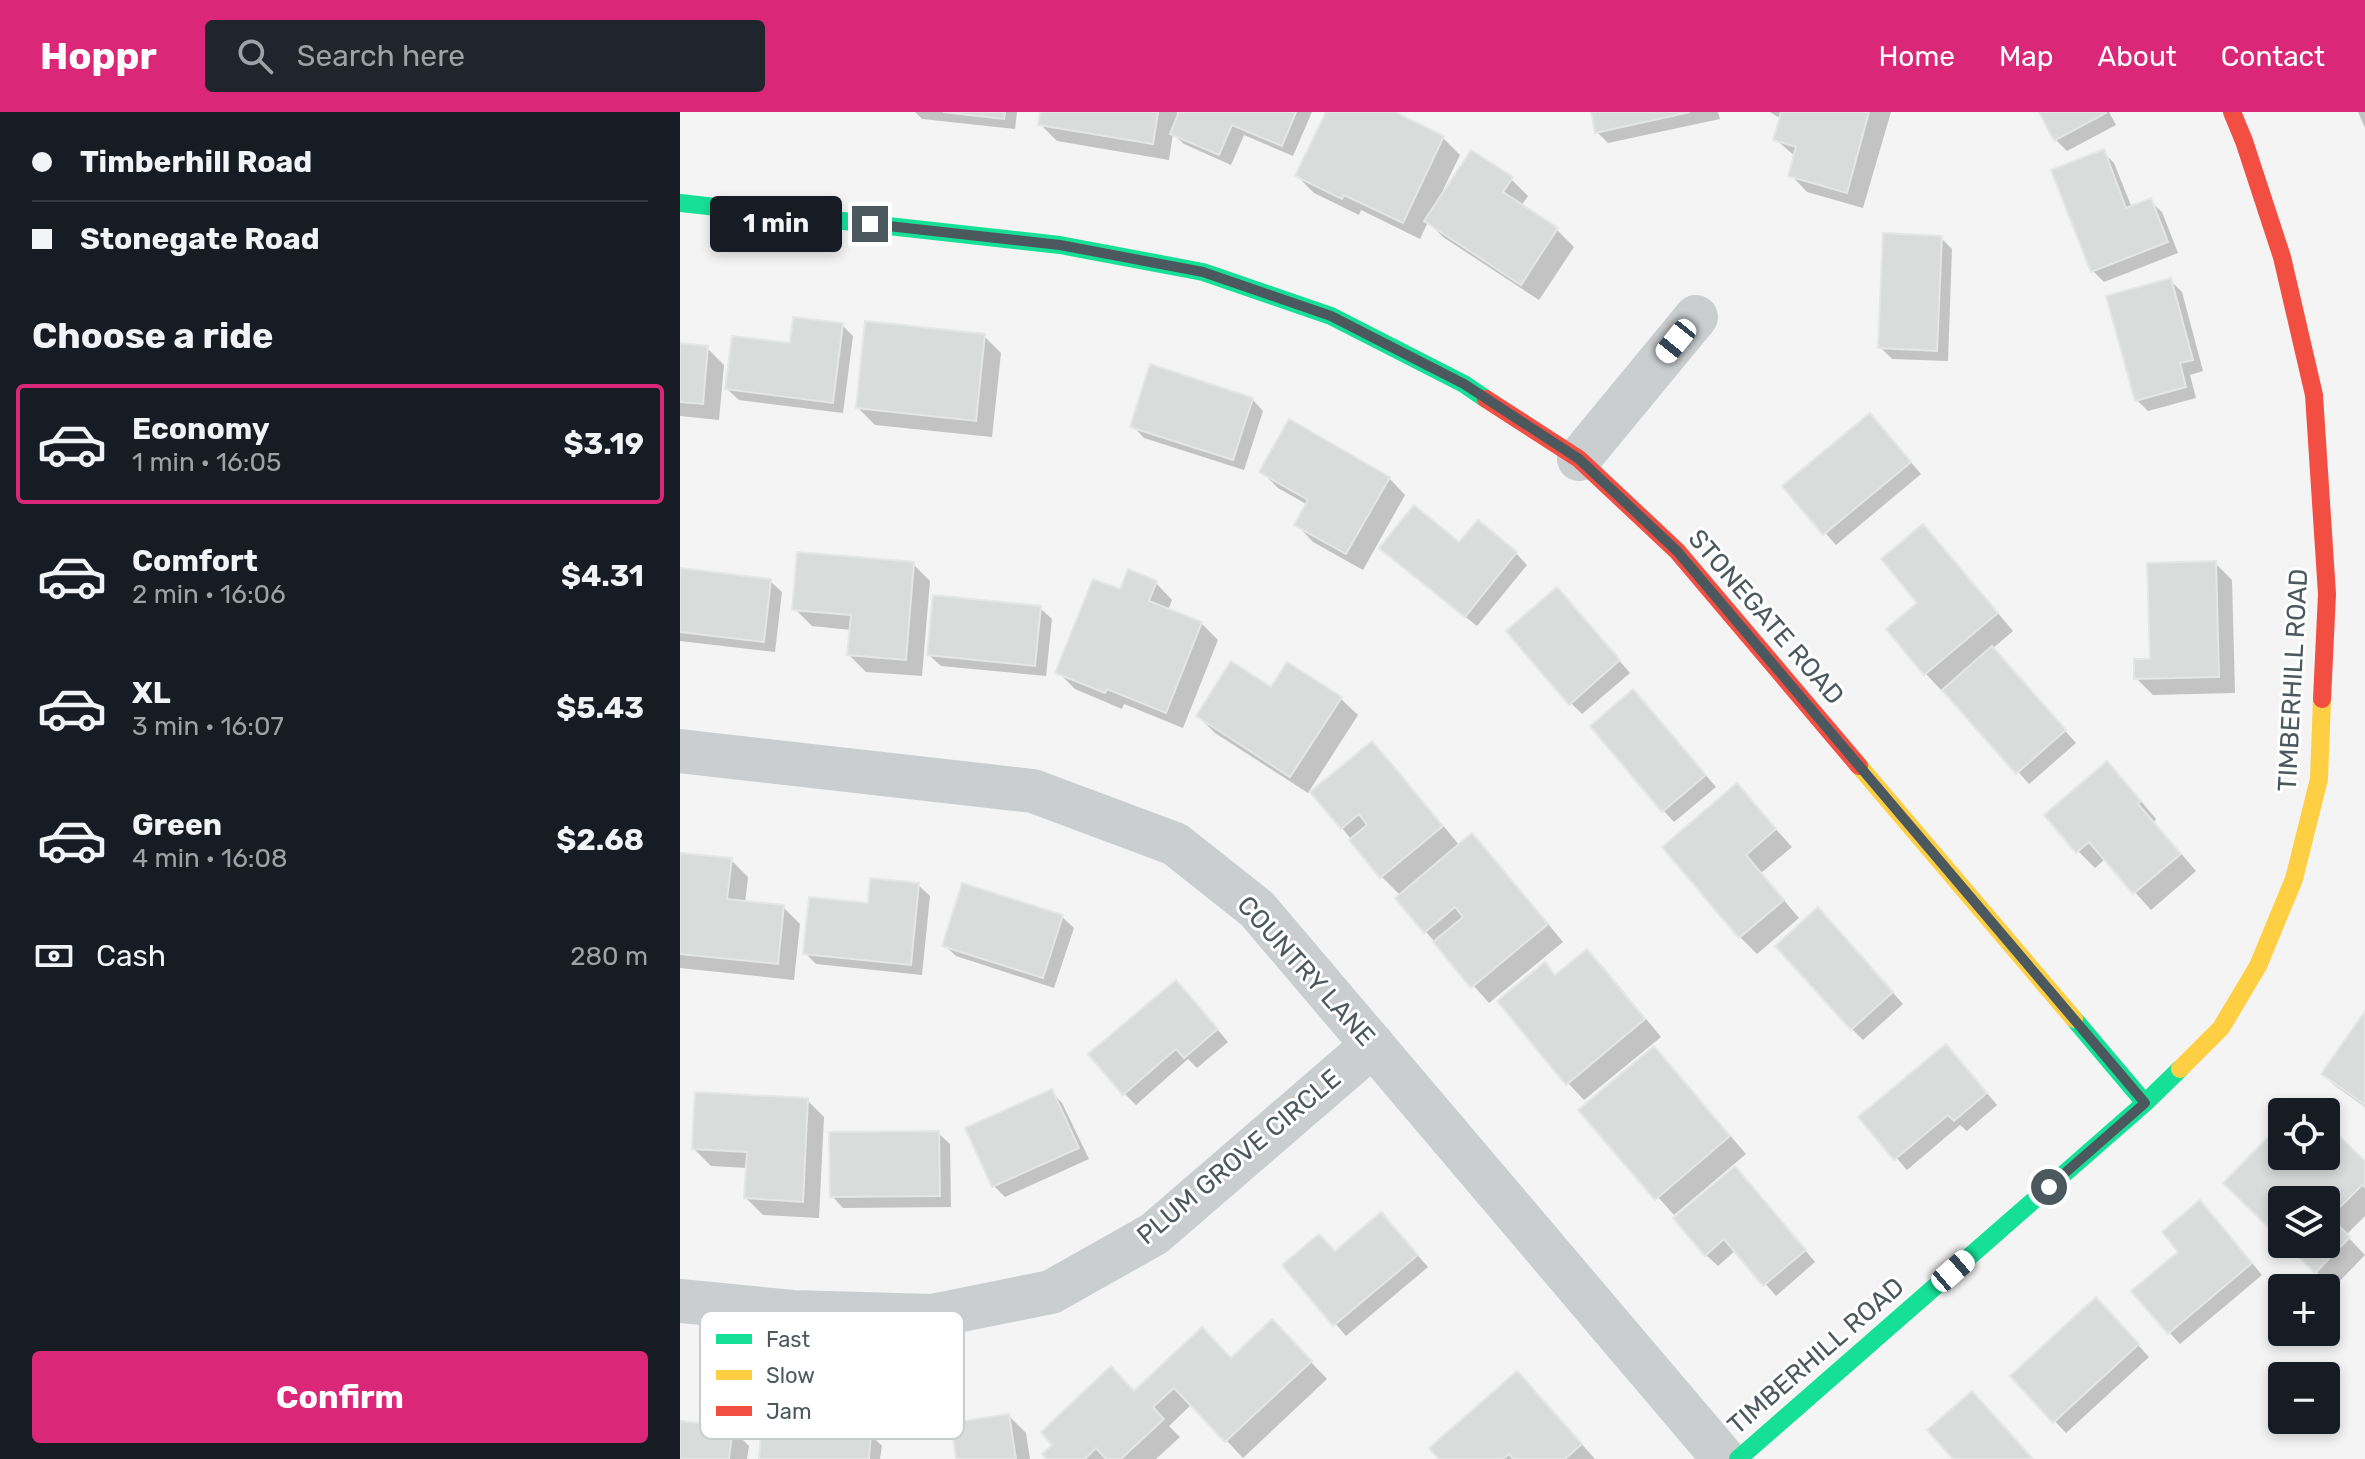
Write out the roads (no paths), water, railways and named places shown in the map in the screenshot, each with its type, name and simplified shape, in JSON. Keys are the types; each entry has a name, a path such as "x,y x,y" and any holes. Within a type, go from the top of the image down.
{"street":[{"name":"TIMBERHILL ROAD","path":"1738,1459 2145,1103 2221,1028 2258,966 2294,879 2319,779 2327,594 2314,395 2282,257 2232,112"},
{"name":"STONEGATE ROAD","path":"680,203 1060,245 1203,272 1331,316 1464,384 1579,459 1677,551 2145,1103"},
{"path":"1579,459 1696,317"},
{"name":"COUNTRY LANE","path":"680,751 1033,791 1175,844 1257,909 1724,1459"},
{"name":"PLUM GROVE CIRCLE","path":"957,1311 1051,1292 1154,1234 1373,1045"},
{"name":"PLUM GROVE CIRCLE","path":"680,1301 783,1311"}]}
